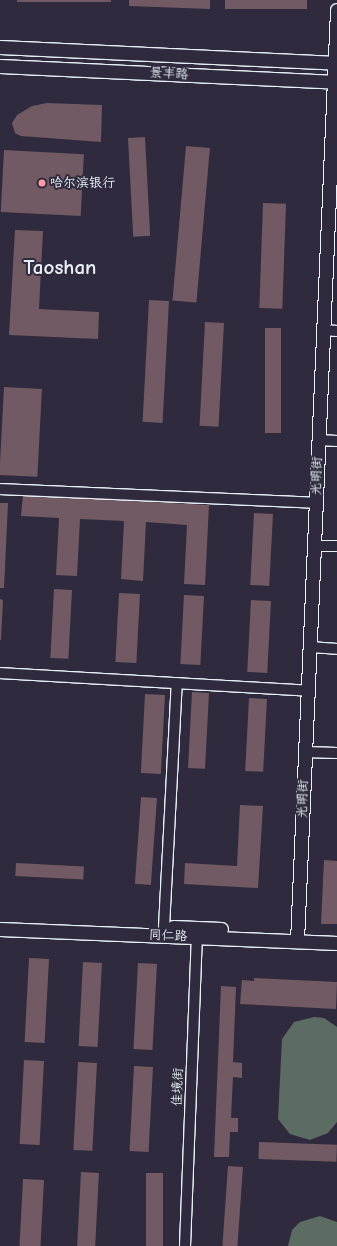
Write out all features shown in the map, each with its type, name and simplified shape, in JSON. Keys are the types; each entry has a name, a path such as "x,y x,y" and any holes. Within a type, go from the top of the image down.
{"main road":[{"name":"光明街","path":"297,936 323,330 333,218 337,10"},
{"name":"景丰路","path":"0,46 336,63"},
{"name":"景丰路","path":"0,66 336,82"},
{"name":"同仁路","path":"0,920 164,927 197,933"},
{"name":"同仁路","path":"0,929 297,936 337,934"},
{"name":"同仁路","path":"297,936 337,943"}],"street":[{"path":"323,330 337,331"},
{"path":"318,440 337,441"},
{"path":"0,490 316,503"},
{"path":"314,546 337,546"},
{"path":"310,647 337,648"},
{"path":"0,672 308,691"},
{"path":"164,927 176,683"},
{"path":"305,752 337,753"},
{"name":"佳境街","path":"184,1246 197,933"}],"green space":[{"path":"314,1017 324,1018 337,1027 337,1122 328,1133 310,1140 290,1134 278,1119 282,1039 294,1022"},
{"path":"320,1216 337,1222 337,1246 288,1246 292,1230 300,1222"}],"building":[{"path":"17,0 111,0 111,2 17,2"},
{"path":"129,0 210,0 210,9 129,6"},
{"path":"225,0 307,0 307,9 225,9"},
{"path":"47,103 102,105 101,142 21,136 15,133 12,123 17,115 32,106"},
{"path":"145,137 150,236 133,237 128,138"},
{"path":"186,146 210,148 196,303 172,300"},
{"name":"哈尔滨银行","path":"4,150 84,154 81,216 1,212"},
{"path":"263,203 286,204 282,309 259,308"},
{"path":"15,230 43,231 39,309 99,312 98,339 9,335"},
{"path":"149,300 169,301 163,423 143,422"},
{"path":"205,322 224,323 219,427 200,426"},
{"path":"265,328 281,328 281,433 265,433"},
{"path":"4,387 42,389 37,477 0,475"},
{"path":"23,495 209,505 205,585 184,584 187,525 146,522 143,581 121,579 124,521 80,519 77,576 56,575 59,518 21,516"},
{"path":"0,503 8,503 4,588 0,588"},
{"path":"254,513 273,514 269,586 250,585"},
{"path":"54,589 72,590 68,659 50,658"},
{"path":"119,593 140,594 136,663 115,662"},
{"path":"184,595 204,596 200,665 180,664"},
{"path":"0,599 3,600 1,640 0,640"},
{"path":"251,600 271,601 267,673 247,672"},
{"path":"192,692 209,693 205,769 188,768"},
{"path":"145,694 165,695 161,774 141,773"},
{"path":"249,698 267,699 263,772 245,771"},
{"path":"141,797 157,798 151,885 135,884"},
{"path":"240,805 263,806 258,888 184,884 185,863 237,866"},
{"path":"324,860 337,861 337,924 321,924"},
{"path":"16,863 84,867 83,880 15,876"},
{"path":"29,958 49,959 45,1043 25,1042"},
{"path":"83,962 102,963 98,1047 79,1046"},
{"path":"138,963 157,964 152,1050 133,1049"},
{"path":"254,978 337,982 336,1009 240,1004 242,980 254,981"},
{"path":"221,986 236,987 233,1062 242,1063 242,1078 233,1077 231,1118 238,1118 238,1132 230,1132 229,1157 214,1157"},
{"path":"24,1060 44,1061 40,1145 20,1144"},
{"path":"78,1062 97,1063 92,1151 73,1150"},
{"path":"134,1066 153,1067 149,1152 130,1151"},
{"path":"259,1142 337,1145 336,1162 258,1159"},
{"path":"228,1166 243,1167 237,1246 222,1246"},
{"path":"81,1172 99,1173 95,1246 77,1246"},
{"path":"146,1173 163,1173 163,1246 146,1246"},
{"path":"23,1179 44,1180 41,1246 19,1246"}],"place":[{"name":"哈尔滨银行","path":"42,183"}],"district":[{"name":"Taoshan","path":"60,267"}]}
